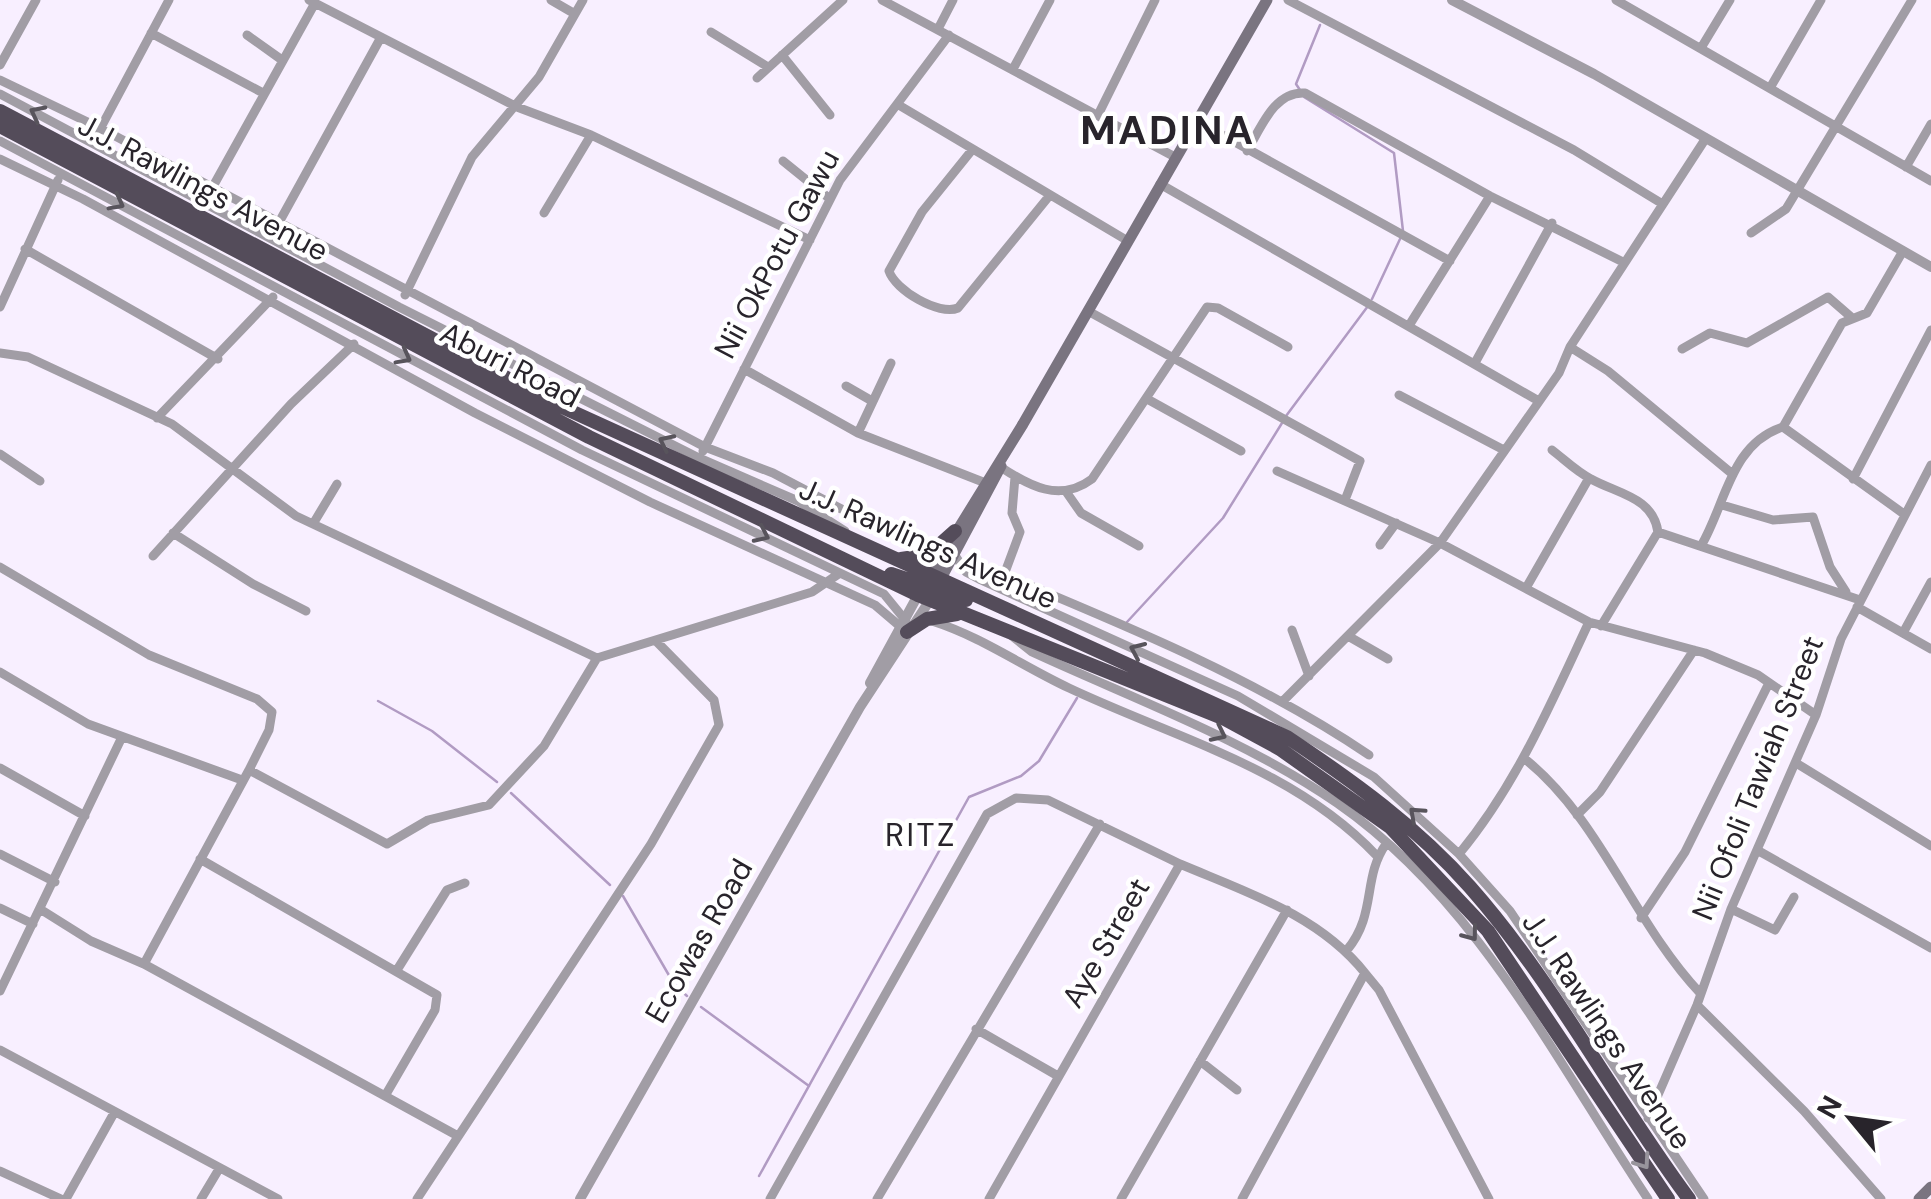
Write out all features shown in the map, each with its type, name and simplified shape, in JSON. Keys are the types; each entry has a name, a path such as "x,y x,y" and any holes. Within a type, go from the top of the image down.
{"highway":[{"name":"J.J. Rawlings Avenue","path":"0,111 220,218 566,401 894,559 930,587 1000,606 1193,684 1287,737 1361,786 1472,879 1689,1199"},
{"name":"Aburi Road","path":"0,126 232,258 676,487 876,574 930,587 966,614 1007,631"},
{"path":"894,559 928,554 955,530"},
{"path":"902,630 927,619 966,614"},
{"name":"J.J. Rawlings Avenue","path":"1007,631 1226,720 1404,839 1457,894 1611,1128 1668,1199"}],"main road":[{"path":"930,587 1267,0"},
{"path":"930,587 955,530 999,462"},
{"path":"1919,1199 1931,1187"}],"street":[{"path":"0,65 36,0"},
{"path":"92,142 169,0"},
{"path":"551,0 576,14"},
{"path":"399,307 472,157 517,107 582,0"},
{"path":"757,78 843,0"},
{"path":"882,0 1175,157"},
{"path":"938,29 953,0"},
{"path":"1014,69 1050,0"},
{"path":"1098,113 1154,0"},
{"path":"1288,0 1574,150 1661,203"},
{"path":"1452,0 1706,138 1931,267"},
{"path":"1616,0 1636,5 1701,48 1931,180"},
{"path":"1701,48 1730,0"},
{"path":"1770,88 1821,0"},
{"path":"1751,233 1777,217 1798,192 1912,0"},
{"path":"205,202 312,2 517,107 591,135 810,240"},
{"path":"712,32 768,68"},
{"path":"151,33 263,93"},
{"path":"247,34 282,60"},
{"name":"Nii OkPotu Gawu","path":"699,458 830,199 950,34"},
{"path":"271,237 380,38"},
{"path":"782,55 830,114"},
{"path":"0,80 100,128 406,293 705,447 804,488 928,554"},
{"path":"1247,150 1276,103 1300,92 1490,196 1552,223 1622,262"},
{"path":"0,94 205,202 220,218 271,237 566,401 798,502 832,520 854,540"},
{"path":"897,104 1128,241"},
{"path":"1197,121 1450,261"},
{"path":"1906,167 1931,124"},
{"path":"544,214 591,135"},
{"path":"1282,702 1440,543 1559,373 1570,346 1622,262 1706,138"},
{"path":"0,141 232,258 277,290 364,336 676,487 884,594 902,630"},
{"path":"972,150 922,212 889,271 894,281 939,310 958,308 1050,195"},
{"path":"0,159 270,300 311,328 353,344 476,414 826,585 875,605 902,630"},
{"path":"782,161 830,199"},
{"path":"0,307 61,173"},
{"path":"1160,184 1476,361 1537,400"},
{"path":"1410,324 1490,196"},
{"path":"1476,361 1552,223"},
{"path":"25,249 218,359"},
{"path":"1702,546 1722,505 1730,472 1768,433 1783,426 1842,323 1867,313 1873,306 1903,251"},
{"path":"157,418 218,359 277,290"},
{"path":"1682,348 1710,333 1747,343 1828,297 1851,317"},
{"path":"1067,493 1092,479 1149,400 1207,307 1218,308 1288,346"},
{"path":"1088,311 1360,461 1345,500"},
{"path":"1853,479 1931,330"},
{"path":"153,556 233,466 364,336"},
{"path":"1570,346 1608,371 1730,472"},
{"path":"0,353 28,357 182,429 278,505 597,658 658,642 826,585 840,574"},
{"path":"858,433 891,363"},
{"path":"744,369 858,433 983,482"},
{"path":"846,386 872,402"},
{"path":"1399,395 1502,450"},
{"path":"1149,400 1242,451"},
{"path":"1783,426 1904,514"},
{"path":"1552,450 1589,478 1648,506 1658,532"},
{"path":"0,454 40,481"},
{"path":"999,462 1015,477 1067,493 1081,513 1139,546"},
{"name":"Nii Ofoli Tawiah Street","path":"1648,1118 1697,1005 1731,909 1816,715 1858,603 1931,465"},
{"path":"1276,471 1440,543 1589,622 1694,650 1769,683 1816,715"},
{"path":"1004,575 1020,532 1012,513 1015,477"},
{"path":"1526,588 1589,478"},
{"path":"314,524 337,484"},
{"path":"1722,505 1773,520 1813,517 1830,566 1847,593 1931,649"},
{"path":"1380,545 1396,523"},
{"path":"1658,532 1776,575 1847,593"},
{"path":"1601,626 1658,532"},
{"path":"173,533 253,584 306,611"},
{"path":"952,551 966,572 1193,684 1293,725 1374,777 1459,854 1472,879 1534,944 1704,1199"},
{"path":"0,567 150,654 266,705 272,722 144,964"},
{"path":"981,580 1004,575 1200,660 1282,702 1369,754"},
{"path":"1903,633 1931,582"},
{"name":"Ecowas Road","path":"580,1199 930,587"},
{"path":"927,619 991,643 1074,691 1229,755 1341,821 1377,856"},
{"path":"1459,854 1488,819 1524,759 1589,622"},
{"path":"1292,630 1309,676"},
{"path":"1348,636 1388,659"},
{"path":"416,1199 651,844 719,726 714,700 658,642"},
{"path":"1576,815 1600,792 1694,650"},
{"path":"248,770 387,844 394,843 428,820 489,806 544,746 597,658"},
{"path":"0,672 88,724 242,780"},
{"path":"1641,918 1685,852 1705,804 1769,683"},
{"path":"0,990 122,738"},
{"path":"1524,759 1560,790 1671,962 1700,993"},
{"path":"1796,763 1931,846"},
{"path":"0,768 86,816"},
{"path":"1312,778 1386,844 1496,956"},
{"path":"770,1199 987,814 1016,798 1048,800 1180,864"},
{"path":"878,1199 1100,824"},
{"path":"1347,950 1364,925 1377,856 1386,844"},
{"path":"1757,850 1931,948"},
{"path":"0,854 54,882"},
{"path":"200,859 437,996 438,1001 385,1096"},
{"name":"Aye Street","path":"989,1199 1180,864 1288,910 1347,950 1380,990 1489,1199"},
{"path":"398,970 448,890 465,884"},
{"path":"1731,909 1774,930 1794,897"},
{"path":"0,908 33,924"},
{"path":"40,909 91,941 144,964 458,1136"},
{"path":"1121,1199 1288,910"},
{"path":"1242,1199 1365,973"},
{"path":"1697,1005 1804,1111 1881,1199"},
{"path":"976,1029 1058,1076"},
{"path":"0,1050 278,1199"},
{"path":"1200,1061 1237,1090"},
{"path":"0,1171 63,1199 114,1113"},
{"path":"1611,1128 1648,1199"},
{"path":"202,1199 218,1168"}],"waterway":[{"path":"1300,90 1296,84 1320,25"},
{"path":"1304,97 1394,153 1403,231"},
{"path":"1372,299 1400,239"},
{"path":"1286,416 1368,306"},
{"path":"1127,622 1223,518 1282,423"},
{"path":"759,1176 969,797 1021,776 1039,761 1077,698"},
{"path":"378,701 432,731 497,782"},
{"path":"511,793 610,885"},
{"path":"623,896 674,984 687,996"},
{"path":"701,1007 809,1086"}],"district":[{"name":"MADINA","path":"1168,130"},
{"name":"RITZ","path":"921,835"}]}
